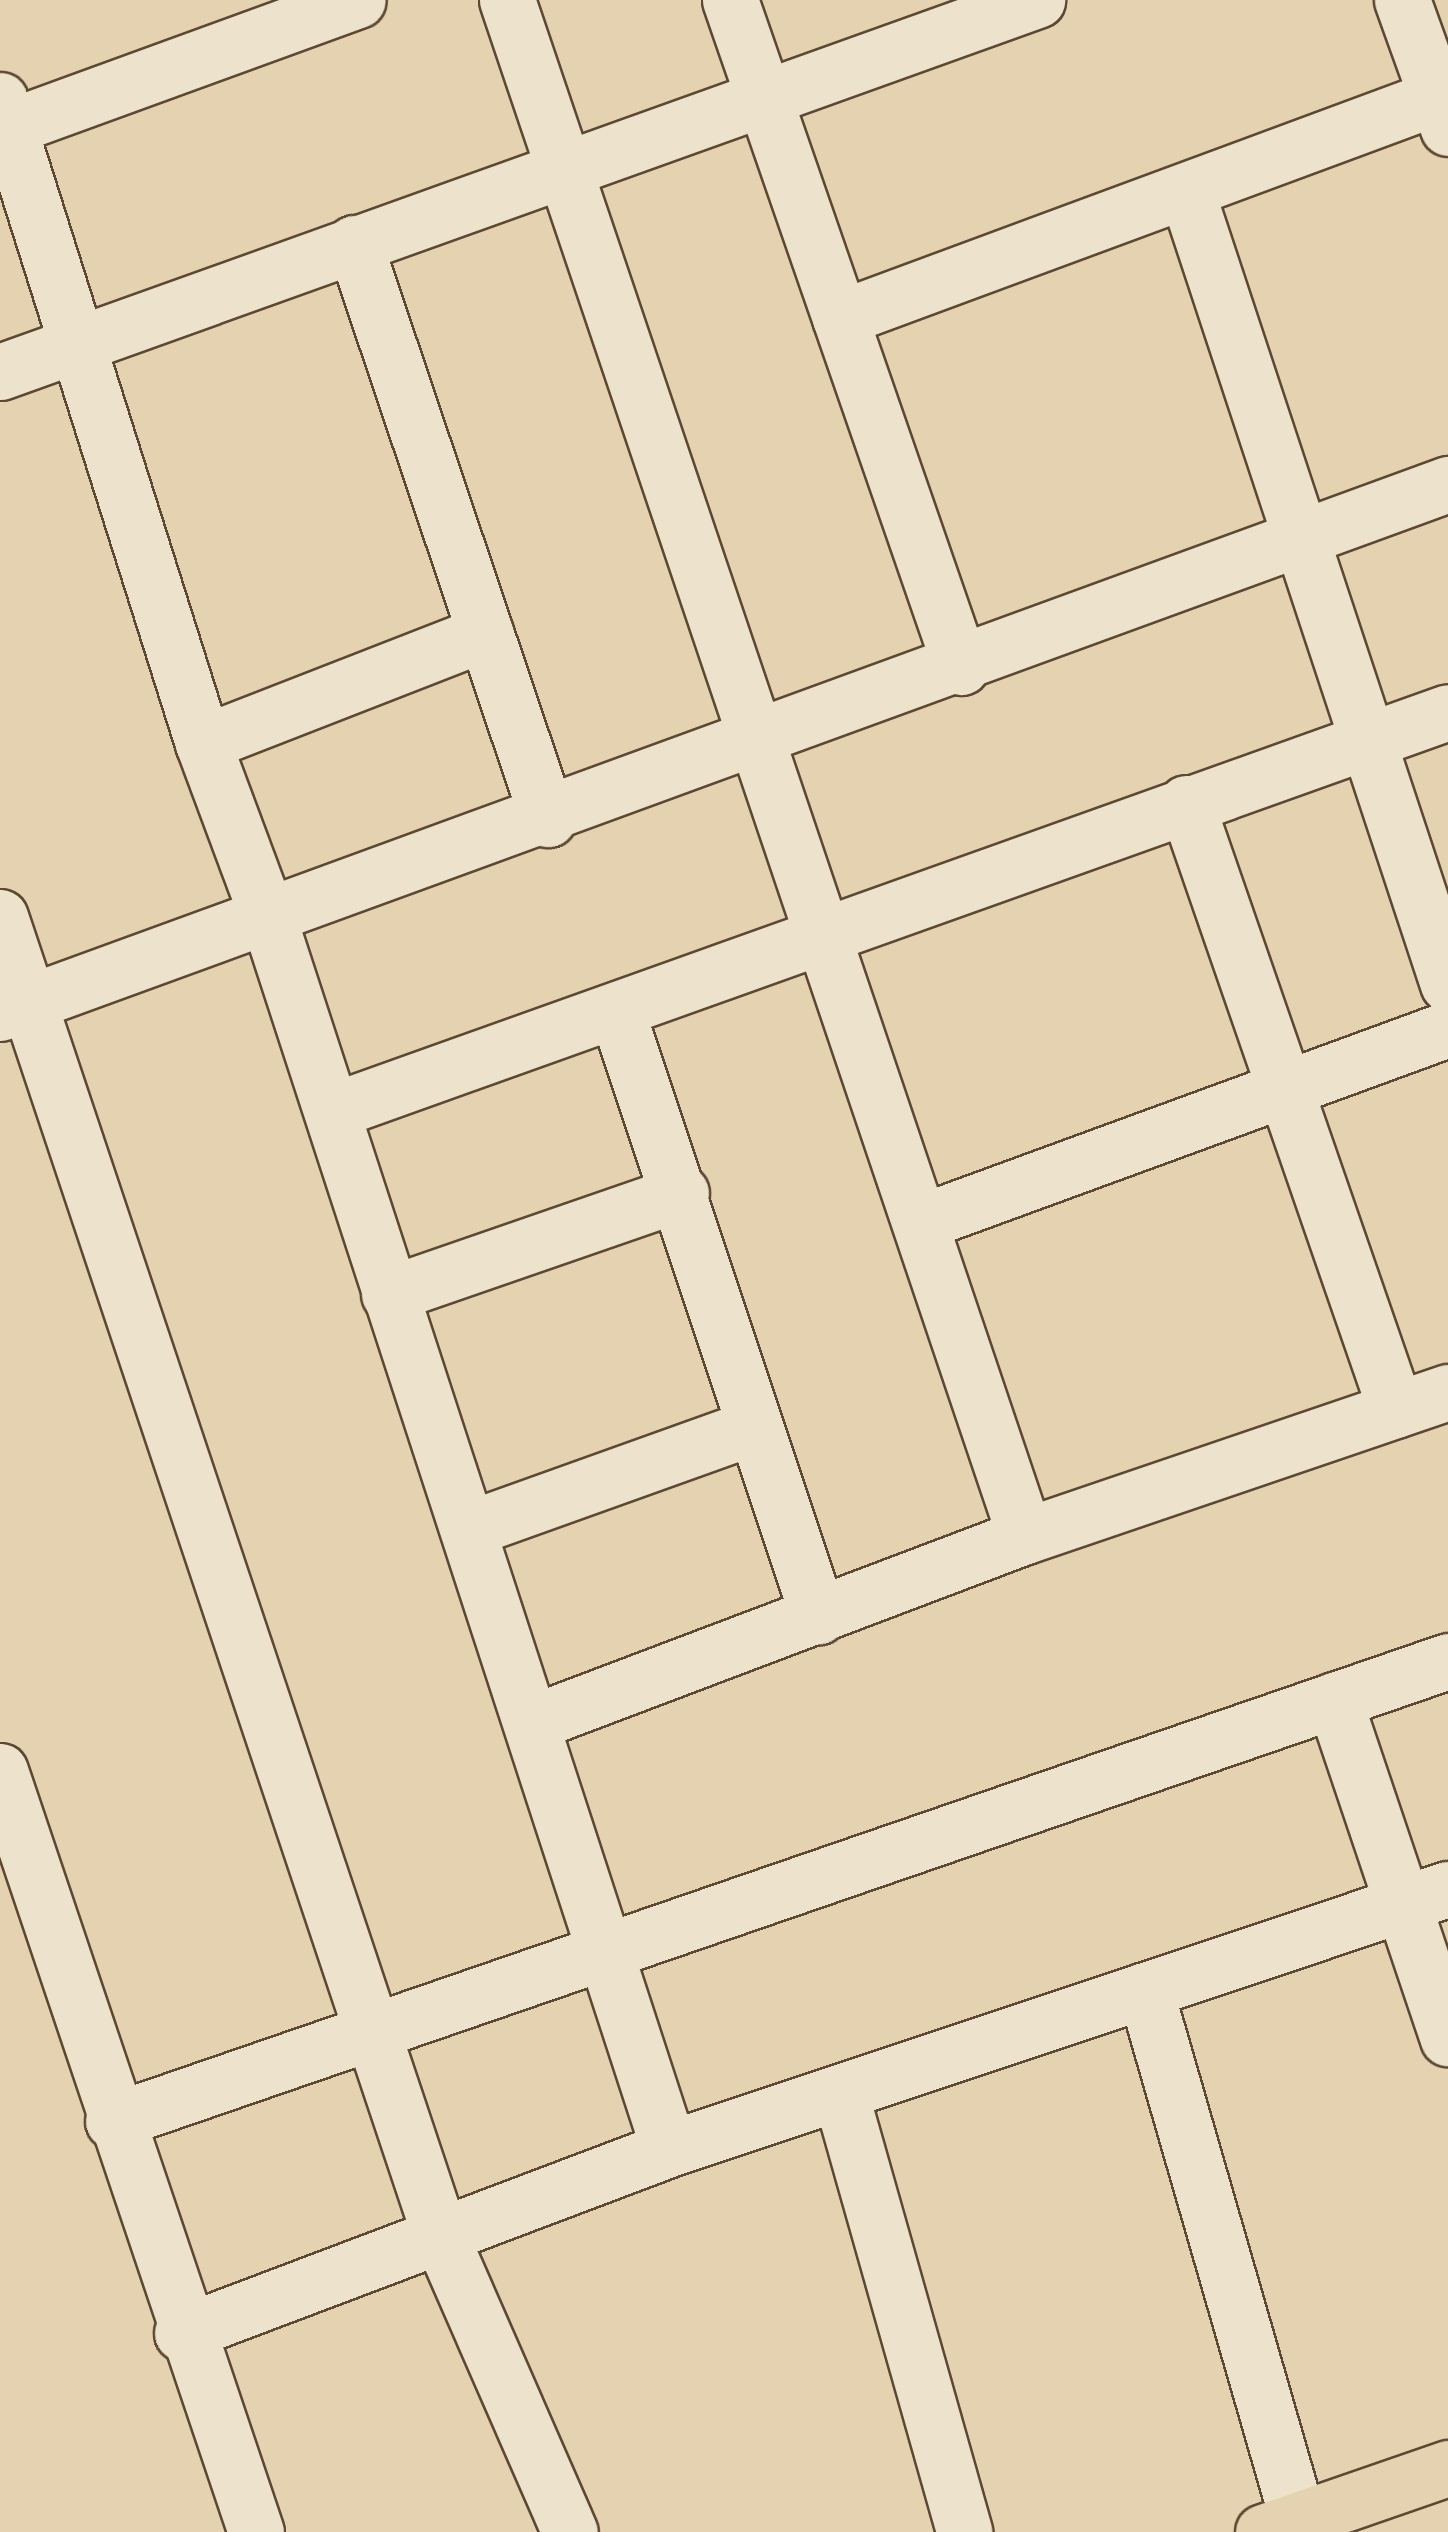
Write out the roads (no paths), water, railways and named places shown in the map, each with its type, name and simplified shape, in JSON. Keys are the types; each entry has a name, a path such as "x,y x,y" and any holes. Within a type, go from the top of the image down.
{"highway":[{"path":"1280,2526 1448,2468"}],"street":[{"path":"358,0 266,16 4,114 202,743 269,920 669,2149"},
{"path":"507,0 1026,1536"},
{"path":"730,0 961,668"},
{"path":"0,372 1037,0"},
{"path":"840,318 1187,193 1444,106 1402,0"},
{"path":"1187,193 1363,740 1448,984"},
{"path":"354,243 548,819"},
{"path":"15,1008 548,819 756,735 961,668 1448,484"},
{"path":"202,743 485,633"},
{"path":"332,1111 826,939 1186,803 1448,712"},
{"path":"1186,803 1396,1410"},
{"path":"0,916 15,1008 372,2028 440,2235 570,2532"},
{"path":"617,1012 681,1193 753,1426 818,1616"},
{"path":"921,1222 1448,1029"},
{"path":"389,1294 681,1193"},
{"path":"531,1723 1026,1536 1448,1392"},
{"path":"468,1529 753,1426"},
{"path":"113,2121 604,1947 1448,1661"},
{"path":"1334,1700 1427,1896 1448,2038"},
{"path":"0,1771 182,2332 256,2532"},
{"path":"182,2332 669,2149 841,2096 1427,1896"},
{"path":"1145,1990 1280,2526"},
{"path":"841,2096 964,2532"}]}
